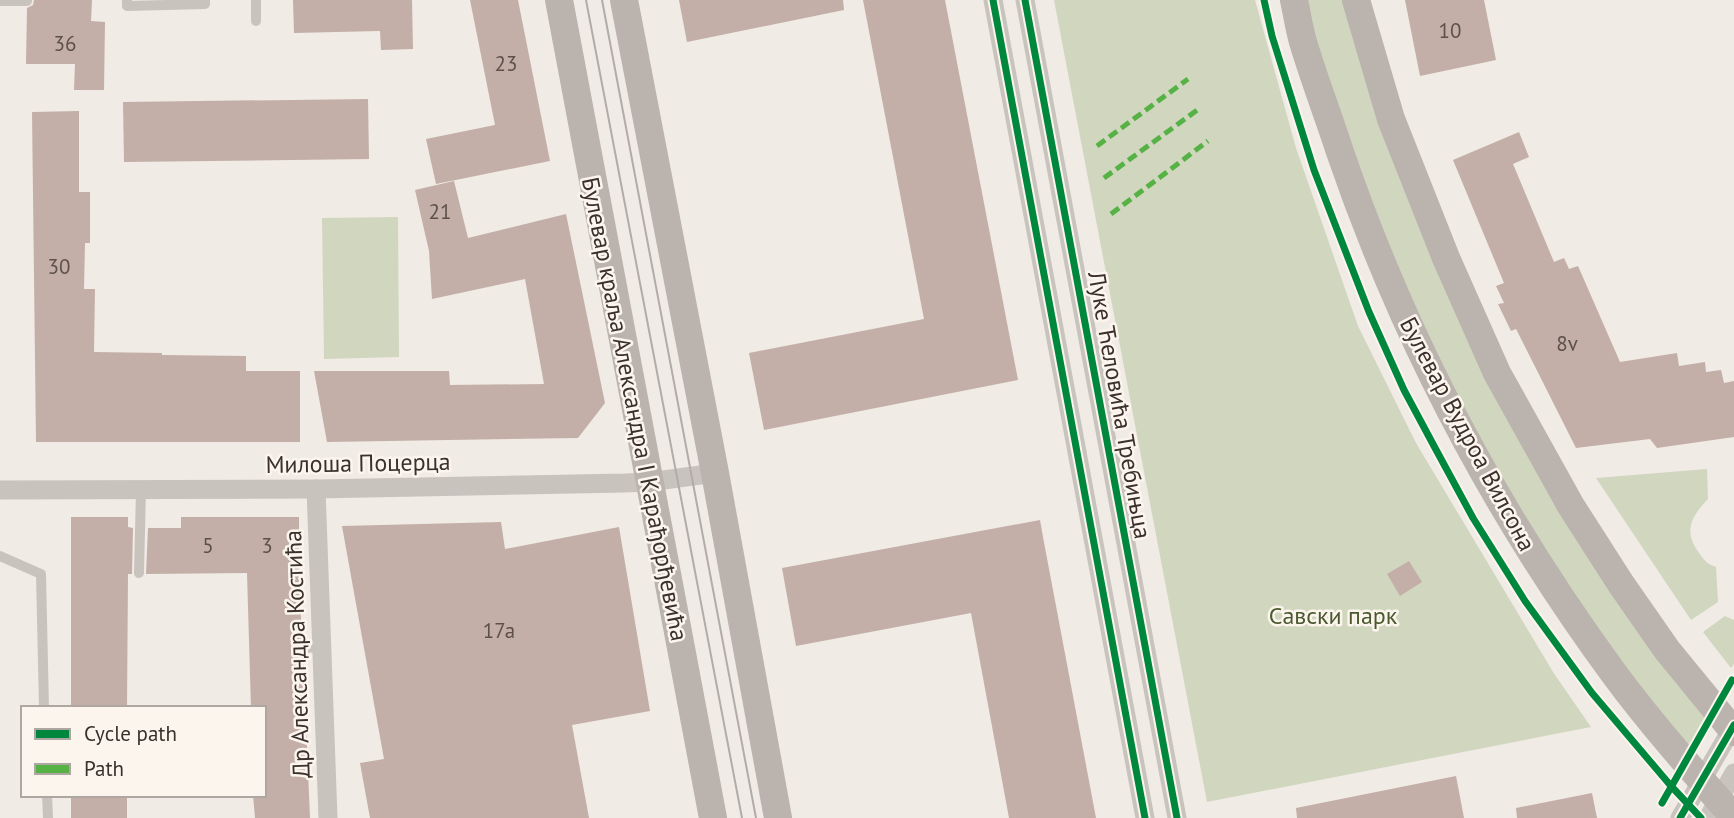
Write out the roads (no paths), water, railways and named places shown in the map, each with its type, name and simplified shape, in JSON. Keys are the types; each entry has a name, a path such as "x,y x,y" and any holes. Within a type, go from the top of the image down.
{"main road":[{"name":"Булевар краља Александра I Карађорђевића","path":"559,0 713,818"},
{"path":"624,0 778,818"},
{"name":"Булевар Вудроа Вилсона","path":"1294,0 1303,40 1356,197 1411,332 1469,447 1537,562 1616,677 1715,804"},
{"path":"1356,0 1391,119 1446,258 1497,373 1571,506 1621,584 1667,650 1733,728"}],"street":[{"name":"Луке Ћеловића Требињца","path":"993,0 1145,818"},
{"name":"Луке Ћеловића Требињца","path":"1025,0 1177,818"},
{"name":"Милоша Поцерца","path":"0,490 316,489 649,482 715,473"},
{"name":"Др Александра Костића","path":"316,489 312,647 328,818"},
{"path":"1715,804 1733,728"},
{"path":"1680,818 1715,804 1734,773"}],"lane":[{"path":"127,0 127,6 205,4 205,0"},
{"path":"256,0 256,21"},
{"path":"0,1 27,1"},
{"path":"139,573 141,489"},
{"path":"0,556 41,574 44,706"},
{"path":"47,797 48,818"}],"tram line":[{"path":"586,0 742,818"},
{"path":"602,0 756,818"}],"park label":[{"name":"Савски парк","path":"1333,615"}]}
